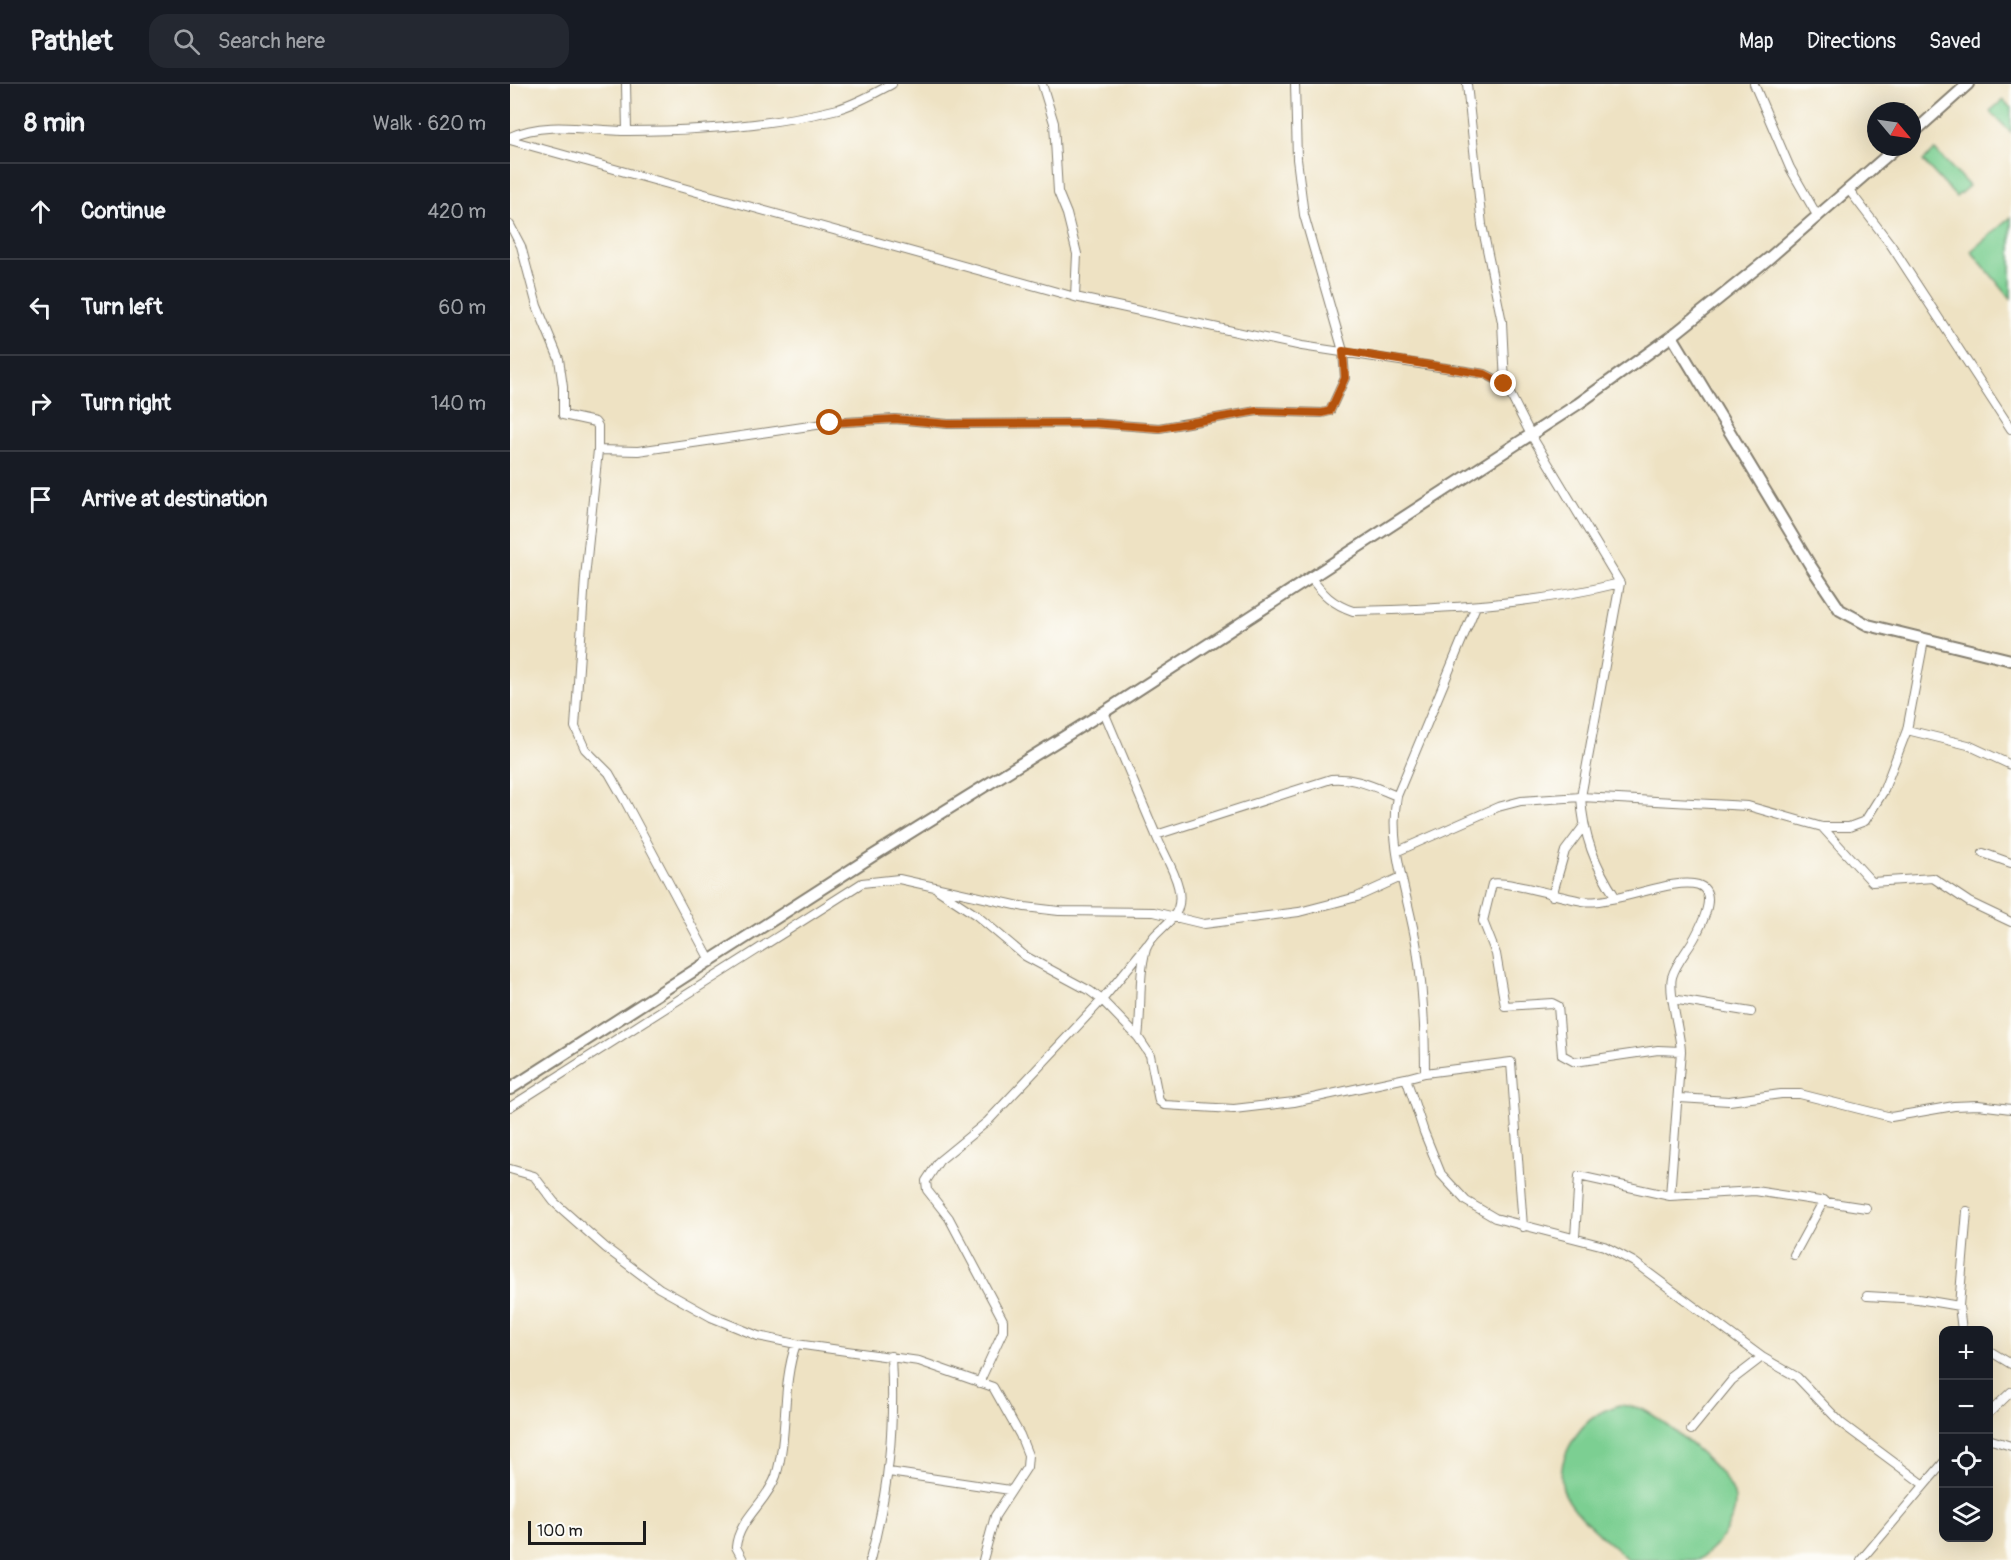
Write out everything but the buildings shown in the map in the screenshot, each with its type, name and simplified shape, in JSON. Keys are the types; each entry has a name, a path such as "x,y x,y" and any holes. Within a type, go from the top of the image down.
{"main road":[{"path":"1921,126 1968,84"},
{"path":"510,1089 711,962 874,855 1104,712 1531,435 1672,336 1818,217 1888,156"},
{"path":"1672,336 1834,603 1847,615 1868,625 2011,660"}],"street":[{"path":"626,84 627,131"},
{"path":"510,139 527,129 543,127 627,131 739,128 840,108 892,84"},
{"path":"1042,84 1054,123 1058,192 1067,214 1077,254 1075,297"},
{"path":"598,450 638,451 830,423 895,419 948,424 1092,423 1159,428 1257,411 1322,413 1330,411 1345,378 1343,351 1304,215 1297,159 1295,84"},
{"path":"1467,84 1482,225 1502,322 1504,384 1531,435 1620,583 1581,797 1583,826 1605,880 1616,898"},
{"path":"1754,84 1790,168 1818,217"},
{"path":"510,139 1075,297 1209,328 1302,346 1485,374 1504,384"},
{"path":"1849,190 1891,245 2011,429"},
{"path":"510,225 521,246 537,306 559,359 563,387 563,415 595,422 598,426 598,450 585,578 575,726 585,749 609,773 711,962"},
{"path":"1310,577 1327,598 1337,606 1353,611 1476,606 1539,600 1620,583"},
{"path":"1425,1073 1418,950 1401,877 1394,827 1397,796 1476,606"},
{"path":"1398,851 1498,807 1521,801 1581,797 1748,806 1822,827 1849,827 1865,821 1871,815 1883,792 1907,730 1924,640"},
{"path":"979,1383 1003,1331 1003,1320 949,1218 927,1190 926,1181 939,1161 988,1121 1102,1000 1173,917 1180,905 1180,893 1104,712"},
{"path":"1907,730 1968,745 2011,765"},
{"path":"1156,836 1331,779 1348,777 1397,796"},
{"path":"1552,896 1565,851 1583,826"},
{"path":"1822,827 1872,882 1933,879 1969,902 2011,922"},
{"path":"1983,853 2011,863"},
{"path":"510,1107 862,883 877,879 899,879 1025,907 1059,911 1154,912 1204,924 1299,912 1357,897 1401,877"},
{"path":"1670,1196 1681,1051 1680,1029 1672,999 1672,976 1707,911 1710,901 1707,893 1692,882 1680,882 1594,902 1552,896 1497,882 1489,890 1483,921 1496,954 1505,1006 1552,1003 1558,1005 1562,1055 1575,1062 1658,1050 1681,1051"},
{"path":"936,889 976,915 1025,956 1090,991 1102,1000 1138,1037 1154,1066 1159,1101 1164,1105 1234,1109 1267,1103 1294,1102 1425,1073 1511,1062 1523,1227"},
{"path":"1138,1037 1147,945"},
{"path":"1672,999 1751,1012"},
{"path":"1406,1078 1441,1174 1466,1202 1495,1218 1523,1227 1575,1237 1614,1250 1634,1262 1762,1357 1797,1377 1841,1423 1923,1484"},
{"path":"1679,1098 1729,1101 1781,1094 1800,1094 1891,1117 1954,1106 1978,1105 2011,1109"},
{"path":"510,1169 534,1176 571,1219 659,1288 690,1308 737,1329 796,1344 919,1361 993,1387 1020,1435 1028,1455 1027,1467 1010,1490 992,1523 983,1560"},
{"path":"1575,1237 1579,1176 1670,1196 1740,1191 1824,1200 1866,1208"},
{"path":"1794,1255 1824,1200"},
{"path":"1962,1326 1959,1306 1967,1210"},
{"path":"1867,1296 1918,1299 1959,1306"},
{"path":"743,1560 736,1547 739,1532 775,1479 783,1450 790,1362 796,1344"},
{"path":"1993,1353 2011,1364"},
{"path":"870,1560 890,1472 894,1408 891,1356"},
{"path":"1691,1430 1732,1380 1762,1357"},
{"path":"1993,1410 2011,1392"},
{"path":"1993,1439 2011,1446"},
{"path":"1861,1560 1939,1467"},
{"path":"890,1472 1010,1490"}],"green space":[{"path":"2003,100 2011,108 2011,133 1990,111"},
{"path":"1935,150 1969,186 1956,197 1923,161"},
{"path":"2011,217 2011,299 1971,251"},
{"path":"1619,1405 1642,1409 1665,1424 1708,1460 1729,1485 1734,1495 1734,1513 1719,1540 1698,1560 1628,1560 1591,1527 1567,1498 1561,1479 1569,1447 1590,1420"}],"route":[{"path":"830,423 895,419 948,424 1092,423 1159,428 1257,411 1322,413 1330,411 1334,405 1345,378 1343,351 1485,374 1497,378 1504,384"}]}
